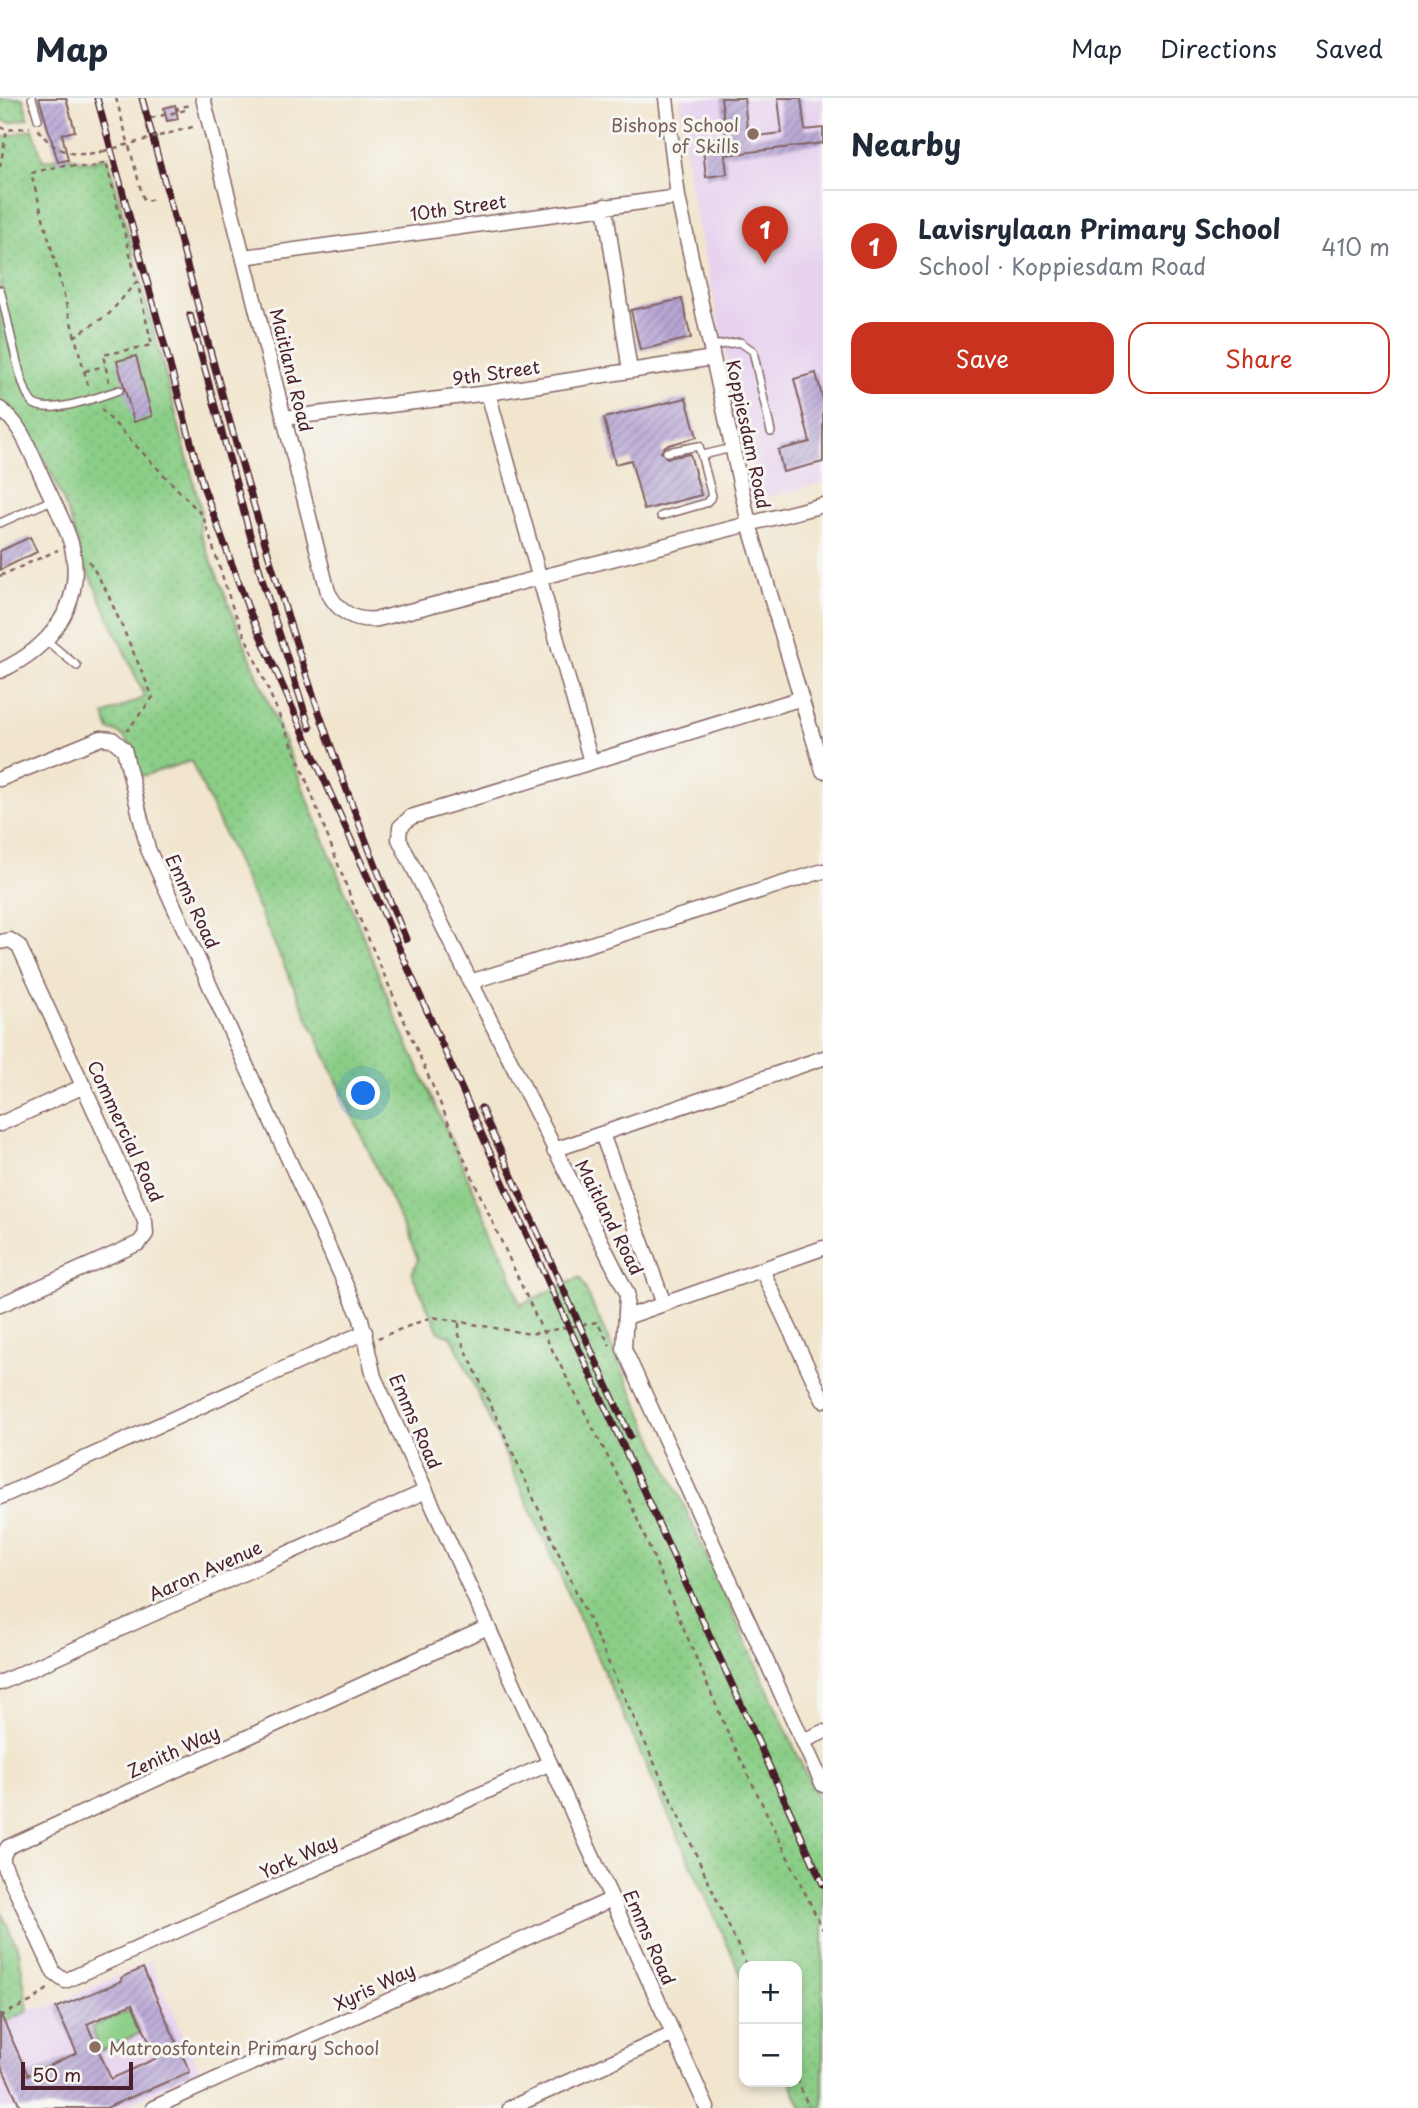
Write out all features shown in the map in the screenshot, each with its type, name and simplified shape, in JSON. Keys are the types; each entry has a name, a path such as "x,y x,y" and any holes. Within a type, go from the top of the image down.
{"street":[{"name":"Maitland Road","path":"203,98 328,592 345,613 361,619 378,619 540,577"},
{"name":"Koppiesdam Road","path":"666,98 678,197 749,524 799,699 823,771"},
{"name":"10th Street","path":"243,257 678,197"},
{"path":"605,206 630,371"},
{"name":"9th Street","path":"284,418 488,393 630,371 712,352"},
{"path":"488,393 591,762 799,699"},
{"path":"0,409 18,426 52,500 71,543 75,573 70,600 61,622 47,641 29,656 0,671"},
{"path":"540,577 823,505"},
{"path":"0,779 101,738 117,741"},
{"name":"Emms Road","path":"117,741 126,754 148,849 366,1337 374,1377 707,2108"},
{"name":"Maitland Road","path":"591,762 411,817 400,827 400,844 626,1293 627,1317 622,1343"},
{"path":"470,982 823,871"},
{"name":"Commercial Road","path":"0,1305 139,1243 146,1234 145,1221 19,946 5,941"},
{"path":"554,1150 823,1058"},
{"path":"0,1124 84,1086"},
{"path":"602,1134 664,1304"},
{"path":"627,1317 823,1248"},
{"path":"762,1270 823,1400"},
{"path":"0,1497 366,1337"},
{"path":"622,1343 823,1785"},
{"name":"Aaron Avenue","path":"0,1684 426,1491"},
{"name":"Zenith Way","path":"61,1980 54,1973 3,1863 3,1854 8,1847 488,1627"},
{"path":"803,1741 823,1732"},
{"name":"York Way","path":"61,1980 71,1979 550,1763"},
{"name":"Xyris Way","path":"153,2108 612,1899"},
{"path":"510,2108 673,2034"}],"lane":[{"path":"32,98 36,122"},
{"path":"0,290 9,318 23,391 34,404 47,408 92,399 119,390"},
{"path":"712,352 740,342 753,351 771,432"},
{"path":"662,516 709,502 712,496 703,455 697,445 667,452"},
{"path":"703,455 732,448"},
{"path":"0,523 52,500"},
{"path":"47,641 77,666"}],"path":[{"path":"116,98 144,201 155,199"},
{"path":"151,118 189,107"},
{"path":"21,126 20,123 24,122"},
{"path":"36,122 57,150 84,156 194,126"},
{"path":"0,127 7,130 21,126 22,129 26,128"},
{"path":"0,167 7,130"},
{"path":"111,392 103,355 152,345 106,162 90,168 64,165 32,173 92,399 203,516 232,606 299,761 352,901 542,1330 624,1488 728,1733 823,1930"},
{"path":"74,337 108,314 137,281"},
{"path":"84,372 105,366"},
{"path":"0,576 71,543 86,555 106,590 153,696 117,741"},
{"path":"366,1337 442,1316 459,1323 530,1334 597,1322 610,1346 622,1343"},
{"path":"459,1323 459,1335 745,1961"},
{"path":"0,2016 32,2001 61,1980"},
{"path":"800,2087 809,2108"}],"shaded area":[{"path":"680,98 823,98 823,483 769,497 755,488 689,184"},
{"name":"Matroosfontein Primary School","path":"150,1961 200,2071 119,2108 0,2108 0,2024 40,2006 42,2010"}],"green space":[{"path":"0,98 23,98 28,118 10,123 0,119"},
{"path":"33,129 43,161 66,156 87,162 108,157 201,510 200,533 397,1020 510,1271 520,1305 580,1277 823,1811 823,2108 802,2108 792,2087 802,2087 802,1961 739,1961 739,1970 452,1337 439,1332 412,1274 418,1259 191,761 139,777 128,741 117,732 109,730 104,715 145,697 87,569 82,568 73,527 53,476 27,429 0,399 0,138"},
{"path":"0,1909 19,1951 28,2011 0,2024"},
{"path":"130,2010 140,2033 101,2051 91,2027"}],"building":[{"path":"39,98 66,98 75,131 62,134 68,160 58,162"},
{"path":"721,98 744,98 748,137 782,133 778,98 801,98 805,130 823,128 823,143 725,155 727,174 706,177 702,140 726,137"},
{"path":"175,105 178,119 167,121 164,108"},
{"path":"682,299 691,338 640,350 631,310"},
{"path":"136,356 152,416 134,422 117,361"},
{"path":"816,373 823,400 823,462 783,472 778,450 810,442 794,379"},
{"path":"686,398 697,437 665,446 661,452 667,458 690,454 701,495 644,510 631,460 615,464 604,418"},
{"path":"30,537 37,552 0,570 0,551"},
{"path":"143,1968 190,2072 106,2108 21,2108 0,2063 0,2013 28,2075 77,2053 56,2008 122,1981 121,1978","holes":["132,2004 157,2058 111,2079 87,2024"]}],"railway":[{"path":"97,98 203,486 248,608 519,1218 823,1884"},
{"path":"142,98 229,417 291,628 364,837 406,939"},
{"path":"190,315 264,586 310,728"},
{"path":"481,1108 630,1436"}],"place":[{"name":"Bishops School of Skills","path":"753,134"},
{"name":"Lavisrylaan Primary School","path":"765,264"},
{"name":"Matroosfontein Primary School","path":"95,2047"}]}
